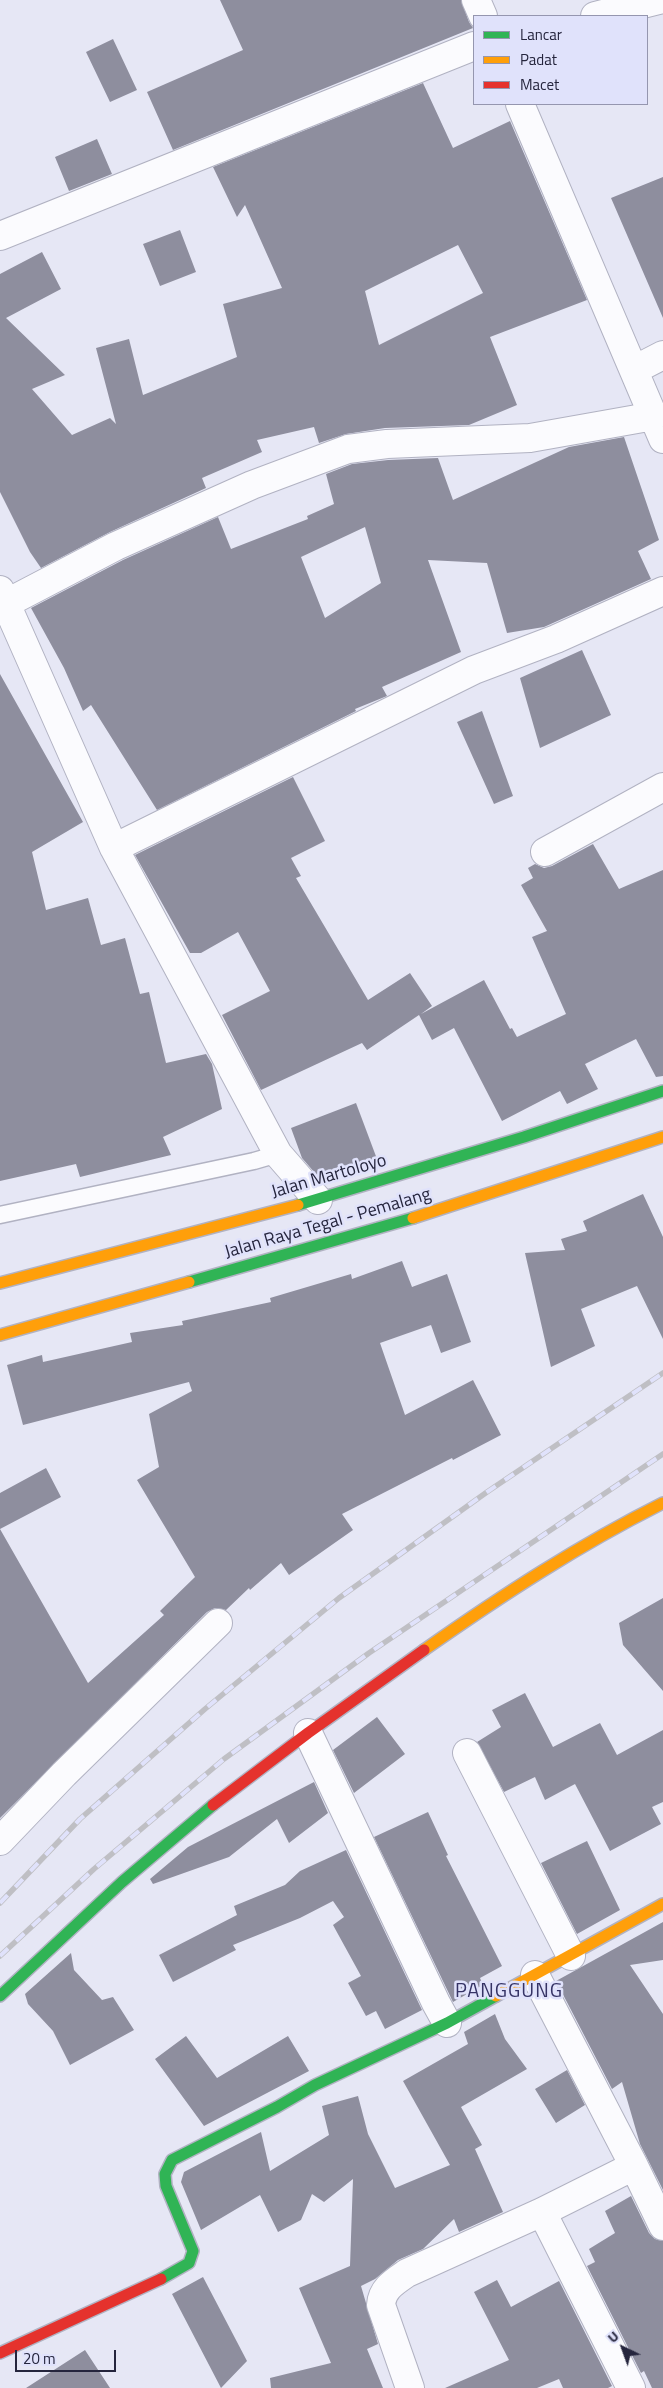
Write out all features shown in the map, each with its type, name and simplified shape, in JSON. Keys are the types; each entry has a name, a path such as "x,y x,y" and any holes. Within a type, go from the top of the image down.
{"main road":[{"name":"Jalan Martoloyo","path":"0,1283 318,1200 524,1137 663,1091"},
{"name":"Jalan Raya Tegal - Pemalang","path":"0,1335 421,1216 663,1137"},
{"path":"0,1996 122,1882 222,1798 308,1733 496,1599 609,1530 663,1502"},
{"path":"0,2353 173,2274 189,2264 193,2251 166,2186 165,2174 172,2160 277,2107 315,2085 447,2023 663,1904"}],"street":[{"path":"476,0 483,15"},
{"path":"599,15 659,0"},
{"path":"0,236 473,46"},
{"path":"318,1200 278,1154 114,848 4,596 252,485 348,449 388,444 530,438 658,427 520,105"},
{"path":"634,370 663,355"},
{"path":"114,848 474,670 556,640 663,591"},
{"path":"545,852 663,787"},
{"path":"0,1841 64,1774 218,1623"},
{"path":"308,1733 447,2023"},
{"path":"467,1753 571,1956"},
{"path":"536,1975 663,2226"},
{"path":"410,2388 381,2305 382,2294 394,2282 407,2273 542,2212 634,2166"},
{"path":"542,2212 631,2388"}],"lane":[{"path":"0,1215 254,1161 278,1154"}],"building":[{"path":"220,0 461,0 473,28 173,150 147,92 243,50"},
{"path":"113,39 137,90 110,102 86,52"},
{"path":"423,83 453,148 510,121 587,300 490,337 517,405 469,425 385,428 346,434 319,443 314,427 257,440 262,452 202,478 206,488 110,532 41,568 30,552 0,492 0,274 42,252 61,289 6,318 65,375 32,389 72,435 110,418 116,424 96,348 129,339 143,395 237,357 223,304 282,288 245,205 237,217 213,167","holes":["458,245 483,293 379,345 365,291"]},
{"path":"97,139 112,174 69,191 55,157"},
{"path":"663,177 663,318 611,198"},
{"path":"180,230 196,272 160,286 143,244"},
{"path":"624,437 659,540 638,551 651,579 544,627 507,633 487,563 428,560 461,652 382,687 387,696 355,709 356,711 157,810 91,705 83,711 64,668 31,608 123,560 218,517 231,549 308,519 307,516 334,504 326,474 352,464 438,458 453,500 569,447","holes":["365,527 381,583 325,618 301,557"]},
{"path":"582,650 611,715 540,748 520,678"},
{"path":"0,674 83,822 32,852 46,910 88,898 101,945 125,938 140,994 149,992 166,1063 206,1054 212,1064 222,1109 163,1137 171,1155 80,1177 76,1164 0,1181"},
{"path":"482,711 513,796 494,804 457,722"},
{"path":"293,777 325,841 291,858 301,876 296,878 368,1000 410,973 432,1006 421,1014 484,980 510,1029 512,1028 517,1037 566,1014 532,937 547,931 521,885 533,878 528,868 535,864 544,868 552,866 593,844 619,889 663,870 663,1076 656,1077 636,1039 585,1064 598,1089 567,1104 560,1091 502,1121 454,1028 432,1040 419,1015 367,1050 362,1043 261,1090 222,1015 270,991 238,932 201,953 190,953 135,855"},
{"path":"356,1103 377,1159 321,1180 302,1158 291,1128"},
{"path":"643,1194 663,1237 663,1339 637,1286 581,1309 595,1346 551,1367 525,1253 565,1250 561,1239 587,1231 583,1221"},
{"path":"402,1261 412,1287 447,1274 471,1342 441,1353 431,1325 380,1343 405,1415 473,1380 501,1435 342,1514 353,1530 289,1575 281,1563 250,1590 249,1588 226,1610 215,1608 207,1612 0,1818 0,1529 88,1683 164,1615 160,1611 195,1577 137,1480 159,1467 149,1414 192,1391 189,1382 23,1425 7,1365 42,1355 43,1362 132,1342 130,1333 183,1325 182,1321 271,1302 270,1298 351,1274 352,1279"},
{"path":"46,1468 61,1497 0,1529 0,1493"},
{"path":"663,1598 663,1691 623,1645 619,1623"},
{"path":"525,1693 553,1747 600,1723 617,1755 663,1730 663,1802 652,1807 661,1824 610,1851 575,1784 545,1800 535,1777 504,1792 477,1742 501,1727 492,1710"},
{"path":"377,1717 405,1754 354,1793 333,1750"},
{"path":"314,1782 328,1813 289,1843 277,1819 229,1857 153,1884 150,1879 188,1847"},
{"path":"428,1812 448,1855 446,1856 502,1966 480,1978 483,1985 453,2002 374,1837"},
{"path":"587,1841 620,1910 577,1934 541,1863"},
{"path":"346,1850 422,2010 385,2029 376,2011 366,2016 348,1983 361,1976 333,1925 344,1917 333,1901 300,1918 233,1945 236,1950 173,1982 159,1955 237,1915 234,1906 285,1885 300,1871"},
{"path":"663,1922 663,1960 630,1965 663,2014 663,2190 640,2144 622,2082 612,2089 556,1981"},
{"path":"71,1953 74,1970 102,2000 113,1997 134,2030 70,2065 53,2031 28,2004 25,1994"},
{"path":"495,2014 505,2039 527,2069 461,2107 482,2145 475,2149 503,2212 459,2232 454,2219 423,2249 398,2260 375,2279 361,2286 378,2344 367,2349 383,2388 271,2388 270,2378 331,2363 299,2288 350,2266 353,2179 324,2202 312,2194 301,2220 278,2232 260,2195 201,2230 181,2182 184,2172 261,2132 270,2171 329,2135 322,2106 358,2096 368,2134 395,2188 450,2165 403,2081 468,2044 464,2032"},
{"path":"186,2036 217,2078 288,2036 309,2071 204,2126 155,2059"},
{"path":"567,2070 585,2105 556,2123 535,2089"},
{"path":"631,2196 649,2233 655,2239 663,2241 663,2388 652,2388 644,2371 641,2373 587,2266 595,2262 589,2249 615,2233 605,2211"},
{"path":"203,2277 247,2361 221,2388 172,2294"},
{"path":"497,2280 511,2307 559,2281 612,2386 608,2388 563,2388 559,2379 537,2388 445,2388 509,2360 474,2292"},
{"path":"85,2350 110,2388 26,2388"}],"railway":[{"path":"0,1903 80,1819 205,1709 339,1598 487,1492 663,1373"},
{"path":"0,1956 94,1869 224,1759 369,1653 663,1454"}],"traffic: fast":[{"path":"298,1205 524,1137 663,1091"},
{"path":"189,1282 413,1218"},
{"path":"0,1996 122,1882 213,1805"},
{"path":"161,2279 189,2263 193,2251 166,2186 165,2174 172,2160 277,2107 315,2085 447,2023 496,1996"}],"traffic: slow":[{"path":"413,1218 663,1137"},
{"path":"0,1283 298,1205"},
{"path":"0,1335 189,1282"},
{"path":"424,1650 541,1572 601,1536 663,1503"},
{"path":"496,1996 663,1904"}],"traffic: jam":[{"path":"213,1805 308,1733 424,1650"},
{"path":"0,2353 161,2279"}],"district":[{"name":"PANGGUNG","path":"509,1992"}]}
